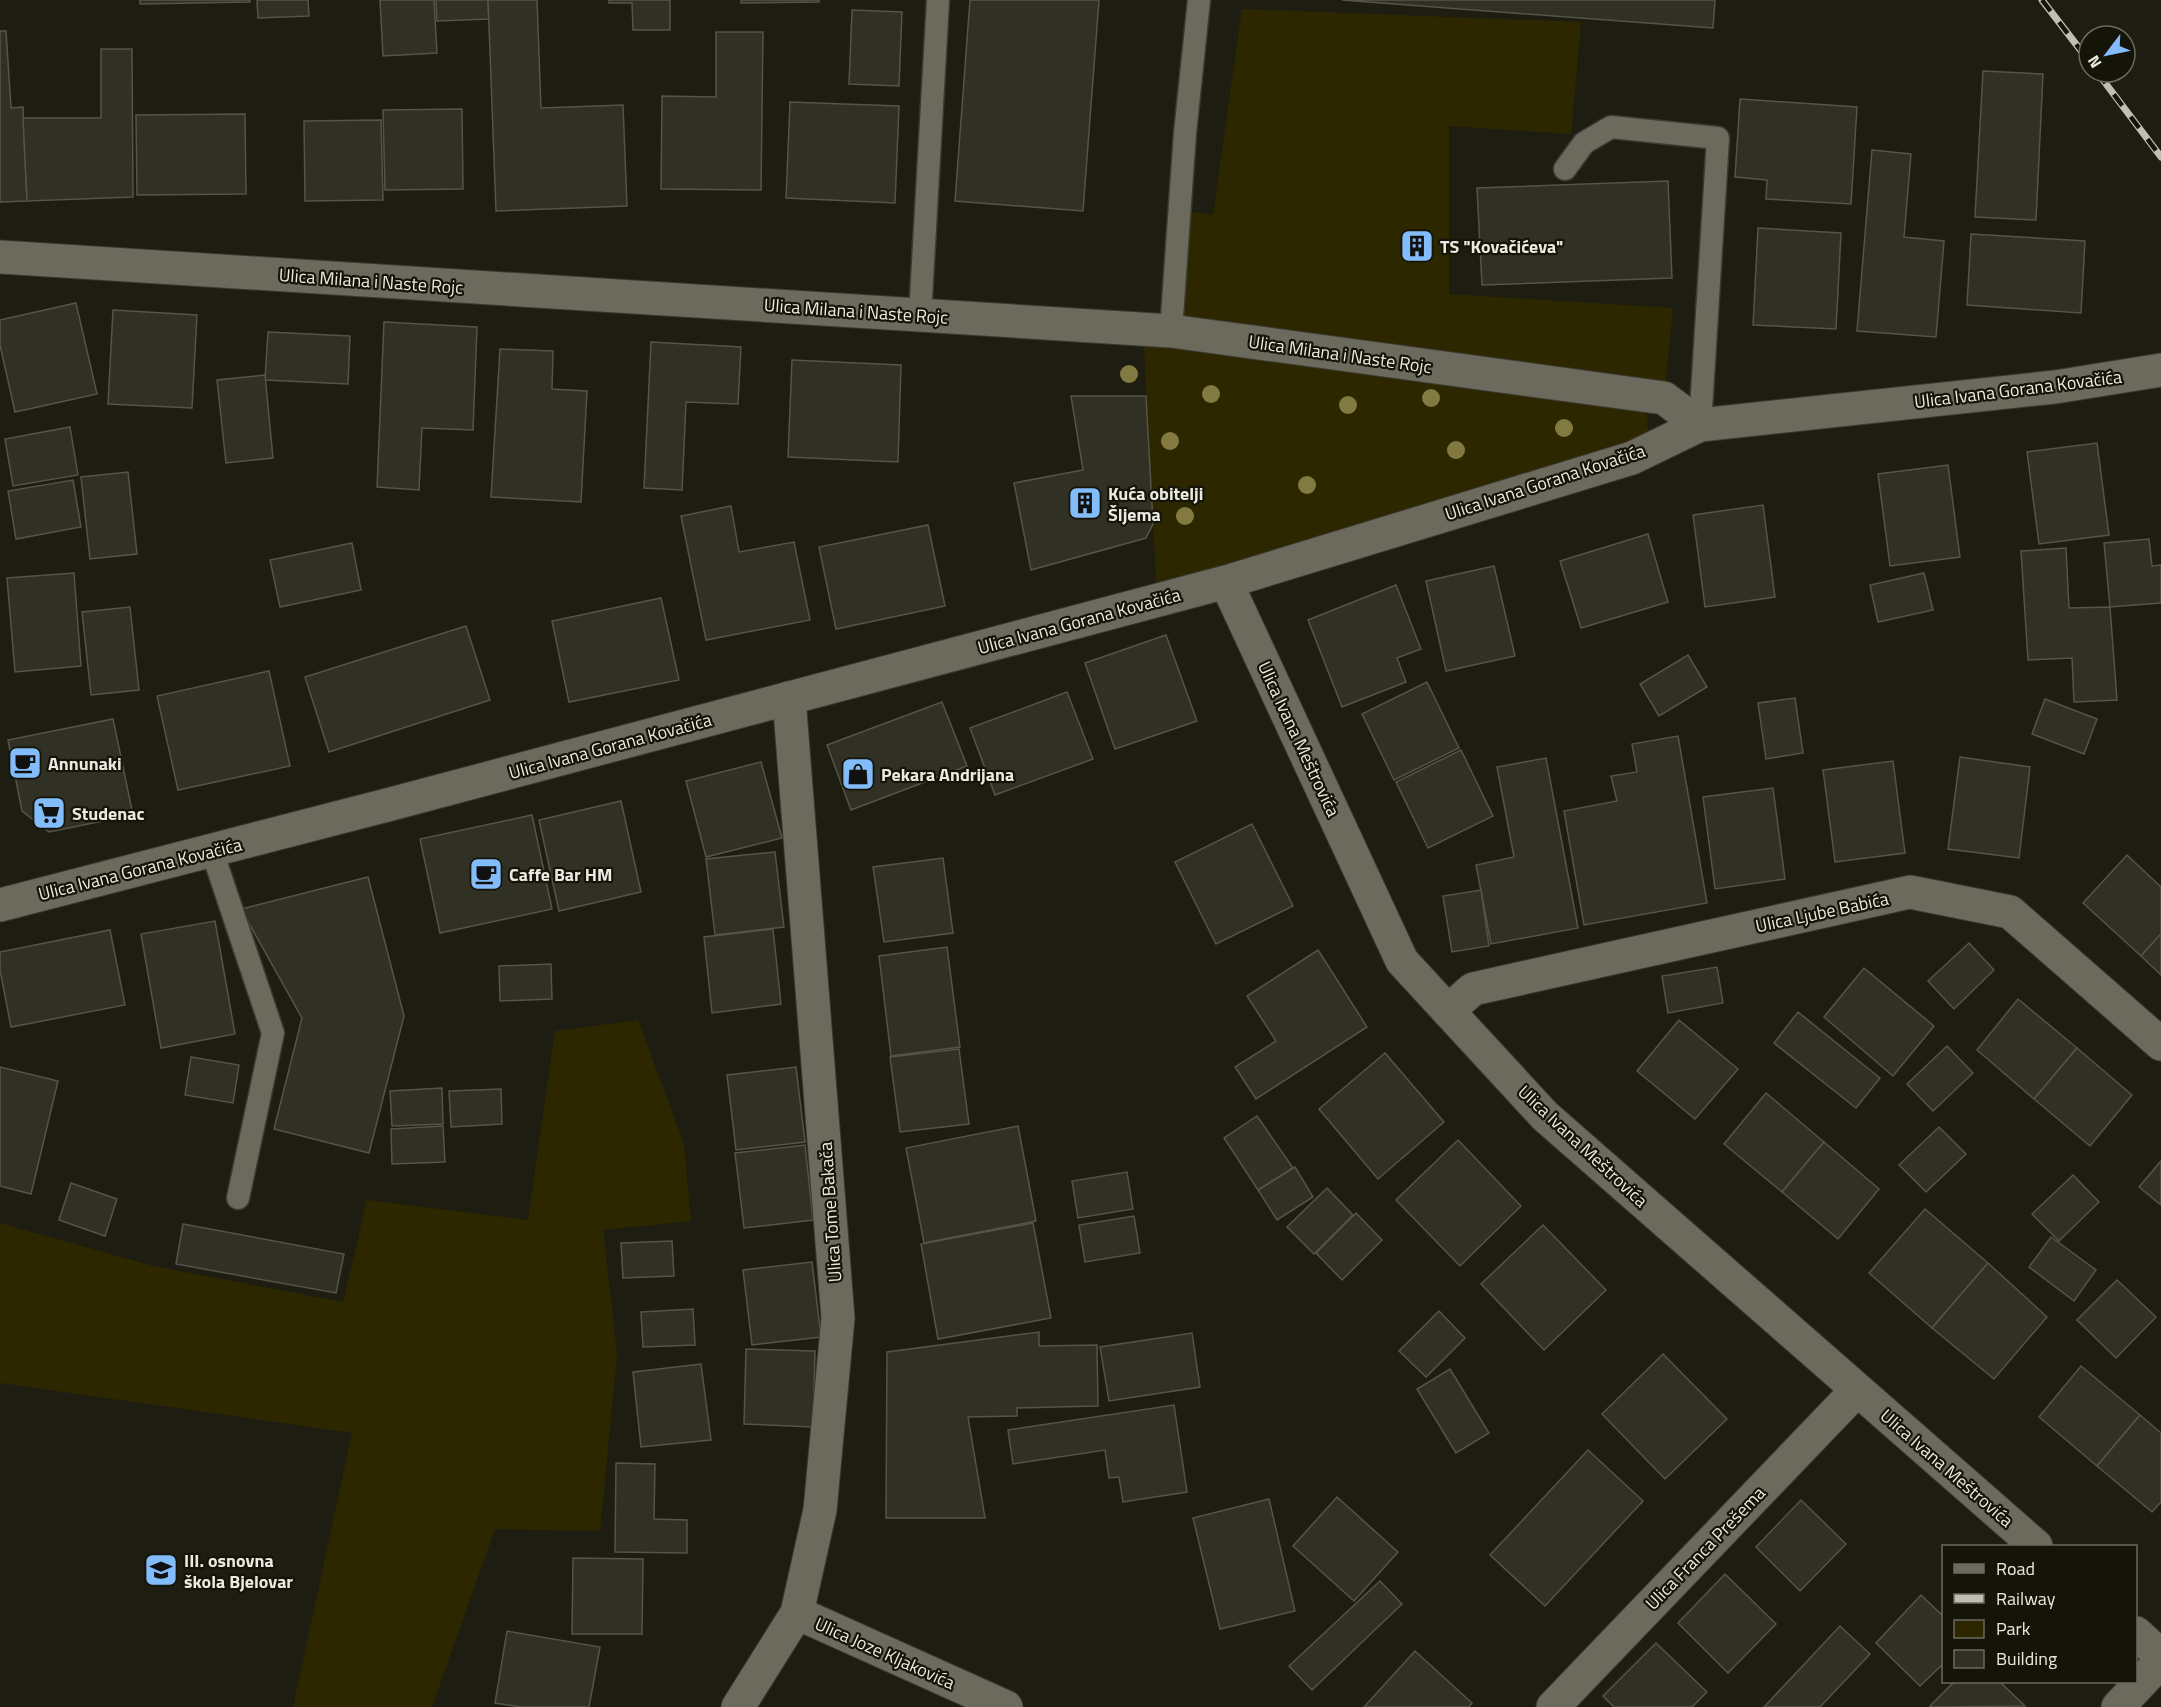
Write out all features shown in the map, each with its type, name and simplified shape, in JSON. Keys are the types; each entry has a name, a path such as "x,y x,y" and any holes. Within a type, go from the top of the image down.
{"street":[{"name":"Ulica Milana i Naste Rojc","path":"0,257 1171,331 1664,398 1700,425"},
{"name":"Ulica Ivana Gorana Kovačića","path":"0,905 1227,582 1632,458 1700,425 2055,387 2161,370"},
{"name":"Ulica Ivana Meštrovića","path":"1227,582 1402,961 1545,1116 2035,1545"},
{"name":"Ulica Tome Bakača","path":"738,1707 797,1613 820,1510 838,1318 789,698"},
{"name":"Ulica Ljube Babića","path":"1448,1011 1473,989 1910,892 2010,912 2161,1044"},
{"name":"Ulica Franca Prešema","path":"1553,1707 1857,1390"},
{"name":"Ulica Joze Kljakovića","path":"797,1613 1006,1707"},
{"path":"2137,1634 2161,1656"},
{"path":"2118,1707 2161,1660"}],"lane":[{"path":"920,315 938,0"},
{"path":"1171,331 1185,133 1199,0"},
{"path":"1565,169 1584,143 1611,127 1718,138 1700,425"},
{"path":"212,851 273,1033 238,1198"}],"green space":[{"path":"1242,9 1581,22 1571,134 1449,126 1449,294 1673,308 1664,398 1631,394 1647,416 1649,440 1157,600 1143,329 1170,331 1179,210 1213,215"},
{"path":"638,1020 684,1144 691,1221 603,1230 617,1355 600,1531 495,1529 432,1707 293,1707 352,1433 0,1383 0,1223 153,1266 343,1302 367,1200 528,1220 555,1031"}],"building":[{"path":"140,0 250,0 250,2 140,4"},
{"path":"257,0 308,0 309,16 258,18"},
{"path":"380,0 434,0 437,53 383,56"},
{"path":"436,0 488,0 489,19 437,21"},
{"path":"488,0 537,0 541,108 623,105 627,206 496,211"},
{"path":"609,0 670,0 670,30 633,30 632,3 609,3"},
{"path":"741,0 819,0 819,2 741,3"},
{"path":"970,0 1099,0 1083,211 955,201"},
{"path":"1342,0 1715,0 1713,28"},
{"path":"852,10 902,12 899,86 849,84"},
{"path":"0,31 6,31 11,108 23,107 27,201 0,202"},
{"path":"716,32 763,32 761,190 661,189 662,96 716,97"},
{"path":"101,49 132,49 133,197 27,201 23,118 101,118"},
{"path":"1983,71 2043,74 2036,220 1975,217"},
{"path":"1740,99 1857,107 1851,204 1766,199 1767,180 1735,177"},
{"path":"790,102 899,106 895,203 786,198"},
{"path":"462,109 463,189 385,190 383,110"},
{"path":"245,114 246,194 137,195 136,115"},
{"path":"381,120 383,200 305,201 304,121"},
{"path":"1872,150 1911,154 1904,237 1944,241 1936,337 1857,331"},
{"path":"1668,181 1672,278 1482,285 1477,188"},
{"path":"1758,228 1841,233 1836,329 1753,325"},
{"name":"TS \"Kovačićeva\"","path":"1431,234 1432,257 1403,258 1402,235"},
{"path":"1971,234 2085,241 2081,313 1967,305"},
{"path":"76,303 97,394 15,412 0,345 0,320"},
{"path":"113,310 197,315 192,408 108,404"},
{"path":"384,322 477,327 473,430 422,428 419,490 377,487"},
{"path":"268,332 350,336 348,384 265,380"},
{"path":"651,342 741,347 738,404 686,402 682,490 644,488"},
{"path":"500,349 553,351 552,389 587,391 581,502 491,497"},
{"path":"792,360 901,365 898,462 788,457"},
{"path":"265,375 273,458 226,463 217,380"},
{"name":"Kuća obitelji Šljema","path":"1071,396 1146,396 1153,524 1146,538 1031,570 1014,483 1083,470"},
{"path":"70,427 78,475 13,486 5,439"},
{"path":"2097,443 2109,535 2039,544 2027,452"},
{"path":"1948,465 1960,557 1890,566 1878,474"},
{"path":"128,472 137,554 90,559 81,477"},
{"path":"73,480 81,527 16,539 8,491"},
{"path":"1763,505 1775,597 1705,607 1693,515"},
{"path":"731,506 739,552 794,542 810,620 706,640 681,516"},
{"path":"928,525 945,606 836,629 819,547"},
{"path":"1648,534 1668,602 1581,628 1560,561"},
{"path":"2149,539 2152,566 2161,565 2161,603 2110,607 2104,543"},
{"path":"352,543 361,590 280,607 270,560"},
{"path":"2066,548 2069,608 2110,607 2117,700 2074,702 2072,658 2028,660 2021,551"},
{"path":"1494,566 1515,656 1446,671 1426,581"},
{"path":"74,573 81,666 15,672 7,578"},
{"path":"1924,573 1933,610 1878,622 1870,585"},
{"path":"1396,585 1421,649 1397,658 1406,682 1342,707 1308,620"},
{"path":"661,598 679,680 569,702 552,621"},
{"path":"130,607 139,690 91,695 82,612"},
{"path":"466,626 490,700 329,752 305,677"},
{"path":"1166,635 1197,721 1115,749 1085,663"},
{"path":"1688,655 1707,687 1659,716 1640,684"},
{"path":"269,671 290,766 178,790 157,696"},
{"path":"1427,682 1459,748 1394,780 1362,714"},
{"path":"1067,692 1093,759 995,795 970,728"},
{"path":"1795,698 1803,753 1766,759 1758,703"},
{"path":"2045,699 2097,719 2084,754 2032,734"},
{"path":"942,702 967,766 851,810 827,745"},
{"path":"113,719 133,815 49,832 22,811 8,740"},
{"path":"1678,736 1707,903 1584,925 1564,811 1617,801 1611,776 1637,772 1632,744"},
{"path":"1461,750 1493,816 1428,848 1396,782"},
{"path":"1960,757 2030,767 2019,858 1948,849"},
{"path":"1546,758 1578,928 1491,944 1476,865 1514,857 1497,767"},
{"path":"1893,761 1905,853 1835,862 1823,770"},
{"path":"761,762 782,838 706,857 686,781"},
{"path":"1773,788 1785,879 1715,889 1703,797"},
{"path":"621,801 641,892 559,911 539,820"},
{"name":"Caffe Bar HM","path":"532,815 552,909 440,933 420,839"},
{"path":"1252,824 1293,906 1216,944 1175,862"},
{"path":"775,852 784,927 715,935 706,859"},
{"path":"2127,855 2161,887 2161,934 2141,956 2083,903"},
{"path":"943,858 953,933 884,942 873,867"},
{"path":"368,877 404,1016 369,1153 274,1129 302,1018 241,909"},
{"path":"1481,890 1489,946 1452,952 1443,896"},
{"path":"215,921 235,1034 161,1048 141,934"},
{"path":"773,929 781,1004 712,1013 704,937"},
{"path":"110,930 125,1005 11,1027 0,970 0,952"},
{"path":"2161,934 2161,975 2141,956"},
{"path":"1969,943 1994,970 1954,1009 1928,981"},
{"path":"947,947 960,1047 891,1056 879,956"},
{"path":"1318,950 1367,1027 1256,1099 1235,1067 1276,1041 1247,996"},
{"path":"551,964 552,999 500,1001 499,966"},
{"path":"1717,967 1723,1003 1668,1013 1662,976"},
{"path":"1864,968 1934,1026 1893,1076 1824,1017"},
{"path":"2018,999 2077,1048 2034,1099 1977,1050"},
{"path":"1798,1012 1880,1078 1856,1108 1774,1043"},
{"path":"1679,1020 1738,1069 1695,1119 1637,1071"},
{"path":"1947,1046 1973,1073 1933,1111 1907,1084"},
{"path":"2077,1048 2132,1095 2090,1146 2034,1099"},
{"path":"959,1049 969,1124 900,1132 890,1057"},
{"path":"1385,1053 1444,1122 1378,1179 1319,1109"},
{"path":"191,1057 239,1065 233,1103 185,1095"},
{"path":"0,1067 58,1081 31,1194 0,1186"},
{"path":"796,1067 805,1142 736,1150 727,1075"},
{"path":"442,1088 443,1124 392,1126 390,1091"},
{"path":"501,1089 502,1124 451,1127 449,1091"},
{"path":"1766,1093 1824,1142 1782,1192 1724,1144"},
{"path":"1257,1116 1293,1168 1258,1190 1224,1138"},
{"path":"443,1126 445,1162 392,1164 391,1129"},
{"path":"1018,1126 1036,1221 924,1243 906,1148"},
{"path":"1939,1127 1966,1154 1926,1192 1899,1165"},
{"path":"1458,1140 1521,1206 1460,1266 1396,1200"},
{"path":"1824,1142 1879,1189 1838,1239 1782,1192"},
{"path":"805,1145 813,1220 744,1228 735,1153"},
{"path":"2161,1161 2161,1205 2139,1187"},
{"path":"1295,1167 1313,1197 1277,1220 1258,1190"},
{"path":"1127,1172 1133,1209 1078,1218 1072,1181"},
{"path":"2073,1175 2099,1202 2059,1241 2032,1214"},
{"path":"71,1183 117,1199 105,1236 59,1220"},
{"path":"1327,1188 1353,1215 1314,1254 1287,1227"},
{"path":"1925,1209 1988,1263 1932,1328 1869,1273"},
{"path":"1356,1213 1382,1240 1342,1280 1316,1253"},
{"path":"1134,1216 1140,1253 1085,1262 1079,1225"},
{"path":"1033,1223 1051,1318 938,1339 921,1244"},
{"path":"183,1224 344,1254 336,1293 176,1264"},
{"path":"1543,1225 1606,1290 1544,1350 1481,1284"},
{"path":"2051,1237 2096,1270 2074,1301 2029,1267"},
{"path":"672,1241 674,1276 623,1278 621,1243"},
{"path":"812,1262 821,1337 752,1345 743,1270"},
{"path":"1988,1263 2047,1317 1994,1379 1932,1328"},
{"path":"2117,1280 2156,1317 2116,1358 2077,1320"},
{"path":"693,1309 695,1345 643,1347 641,1312"},
{"path":"1439,1311 1465,1338 1426,1377 1399,1351"},
{"path":"1039,1332 1039,1346 1097,1345 1098,1406 1017,1408 1017,1416 968,1417 985,1518 886,1518 887,1352"},
{"path":"1192,1333 1200,1387 1109,1401 1100,1347"},
{"path":"746,1349 815,1351 813,1427 744,1424"},
{"path":"1663,1354 1727,1419 1665,1479 1602,1414"},
{"path":"701,1364 711,1440 641,1447 633,1372"},
{"path":"2081,1366 2140,1415 2097,1466 2039,1417"},
{"path":"1450,1369 1489,1433 1456,1453 1417,1389"},
{"path":"1174,1405 1187,1492 1123,1502 1119,1477 1109,1478 1105,1450 1013,1464 1008,1430"},
{"path":"2140,1415 2161,1433 2161,1502 2152,1512 2097,1466"},
{"path":"1588,1450 1643,1501 1545,1606 1490,1555"},
{"path":"616,1463 655,1464 654,1519 687,1520 687,1553 615,1552"},
{"path":"1337,1497 1398,1552 1354,1601 1293,1546"},
{"path":"1269,1499 1295,1611 1220,1629 1193,1518"},
{"path":"1801,1500 1846,1544 1800,1591 1756,1547"},
{"path":"573,1558 643,1559 642,1634 572,1634"},
{"path":"1725,1574 1776,1624 1728,1673 1678,1623"},
{"path":"1380,1581 1402,1604 1312,1690 1289,1666"},
{"path":"1921,1595 1942,1615 1942,1665 1920,1686 1876,1643"},
{"path":"1840,1626 1870,1654 1820,1707 1764,1707"},
{"path":"507,1631 600,1647 589,1707 521,1707 495,1703"},
{"path":"1656,1643 1707,1692 1692,1707 1614,1707 1603,1696"},
{"path":"1415,1651 1472,1703 1469,1707 1364,1707"},
{"path":"1953,1683 2001,1683 2025,1706 1931,1707"}],"railway":[{"path":"2042,0 2077,45"},
{"path":"2106,84 2161,157"}],"place":[{"name":"TS \"Kovačićeva\"","path":"1417,246"},
{"name":"Kuća obitelji Šljema","path":"1085,503"},
{"name":"Annunaki","path":"25,763"},
{"name":"Pekara Andrijana","path":"858,774"},
{"name":"Studenac","path":"49,813"},
{"name":"Caffe Bar HM","path":"486,874"},
{"name":"III. osnovna škola Bjelovar","path":"161,1570"}]}
